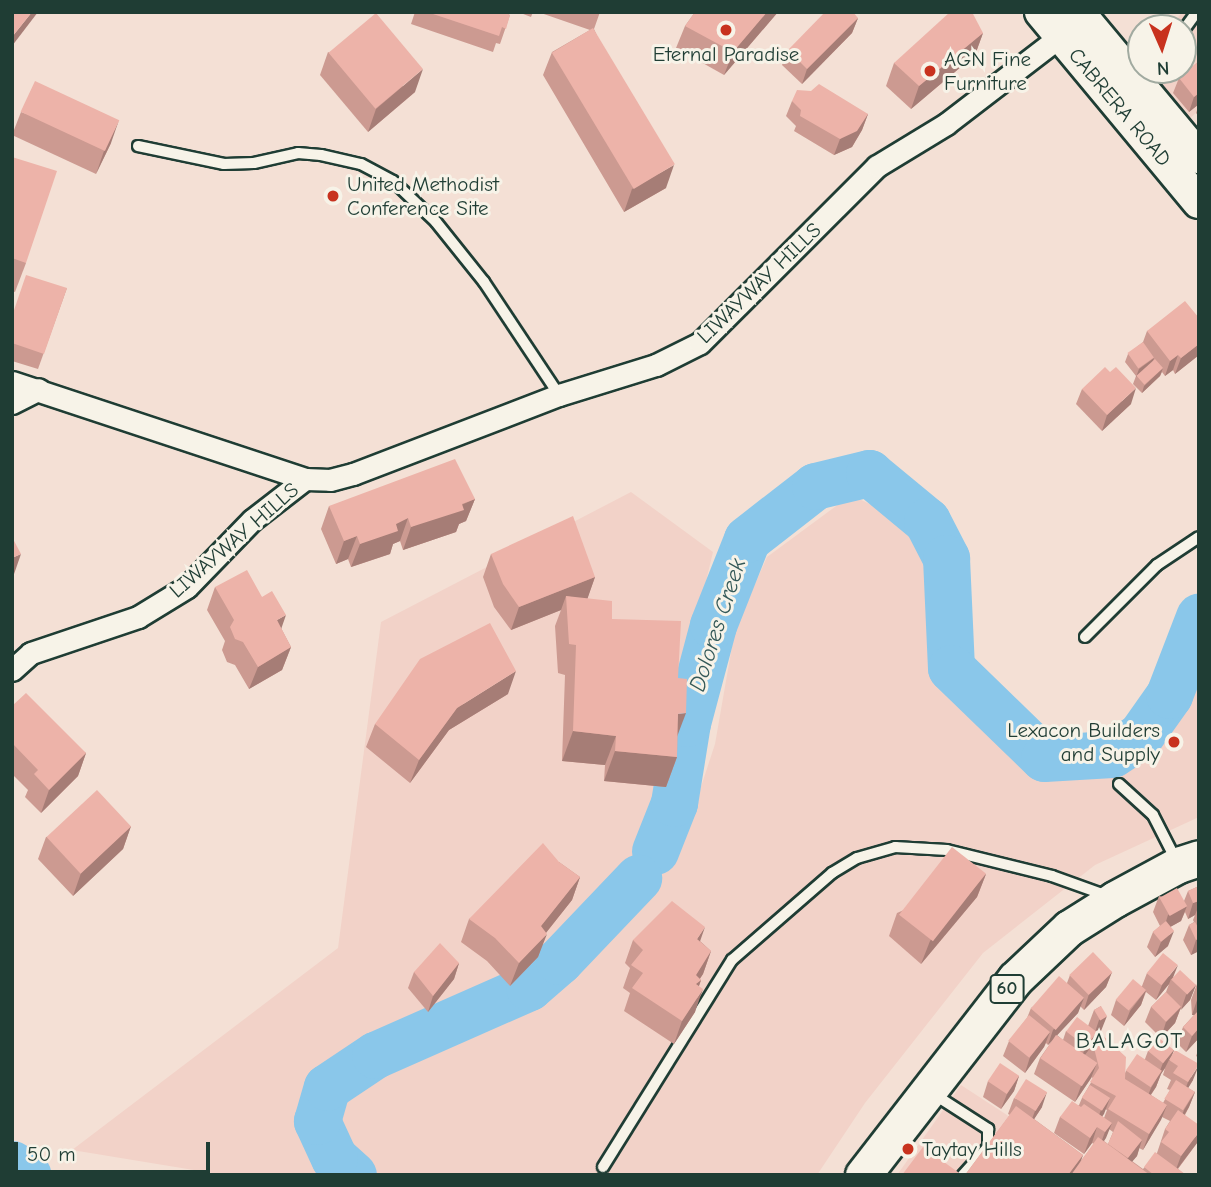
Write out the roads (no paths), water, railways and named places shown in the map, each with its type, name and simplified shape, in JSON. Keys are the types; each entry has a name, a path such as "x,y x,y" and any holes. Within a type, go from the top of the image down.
{"main road":[{"name":"CABRERA ROAD","path":"1041,12 1074,23 1199,158"},
{"name":"CABRERA ROAD","path":"1136,91 1199,202"},
{"name":"60","path":"863,1175 1015,979 1069,928 1115,899 1188,862"}],"street":[{"name":"LIWAYWAY HILLS","path":"12,382 39,388 305,479 330,480 353,474 559,395 656,365 699,344 877,166 946,124 1074,23"},
{"path":"12,403 39,388"},
{"name":"LIWAYWAY HILLS","path":"12,670 31,653 138,617 187,587 252,520 305,479"}],"lane":[{"path":"138,146 224,164 254,163 298,153 321,155 361,164 393,181 436,222 484,282 559,395"},
{"path":"1085,637 1157,565 1199,537"},
{"path":"1119,784 1153,815 1188,862"},
{"path":"603,1167 732,960 832,873 857,858 895,847 947,850 1052,876 1115,899"},
{"path":"927,1090 988,1129 988,1147 963,1175"}],"waterway":[{"name":"Dolores Creek","path":"655,851 674,803 687,723 713,625 747,539 815,486 869,473 927,521 946,558 951,668 1044,758 1112,754 1140,736 1169,695 1199,617"},
{"name":"Dolores Creek","path":"353,1175 334,1158 317,1121 327,1087 375,1055 529,987 559,961 638,878"},
{"name":"Dolores Creek","path":"12,1164 28,1175"}],"place":[{"name":"Eternal Paradise","path":"726,30"},
{"name":"AGN Fine Furniture","path":"930,71"},
{"name":"United Methodist Conference Site","path":"333,196"},
{"name":"Lexacon Builders and Supply","path":"1174,742"},
{"name":"Taytay Hills","path":"908,1149"}],"district":[{"name":"BALAGOT","path":"1130,1041"}]}
